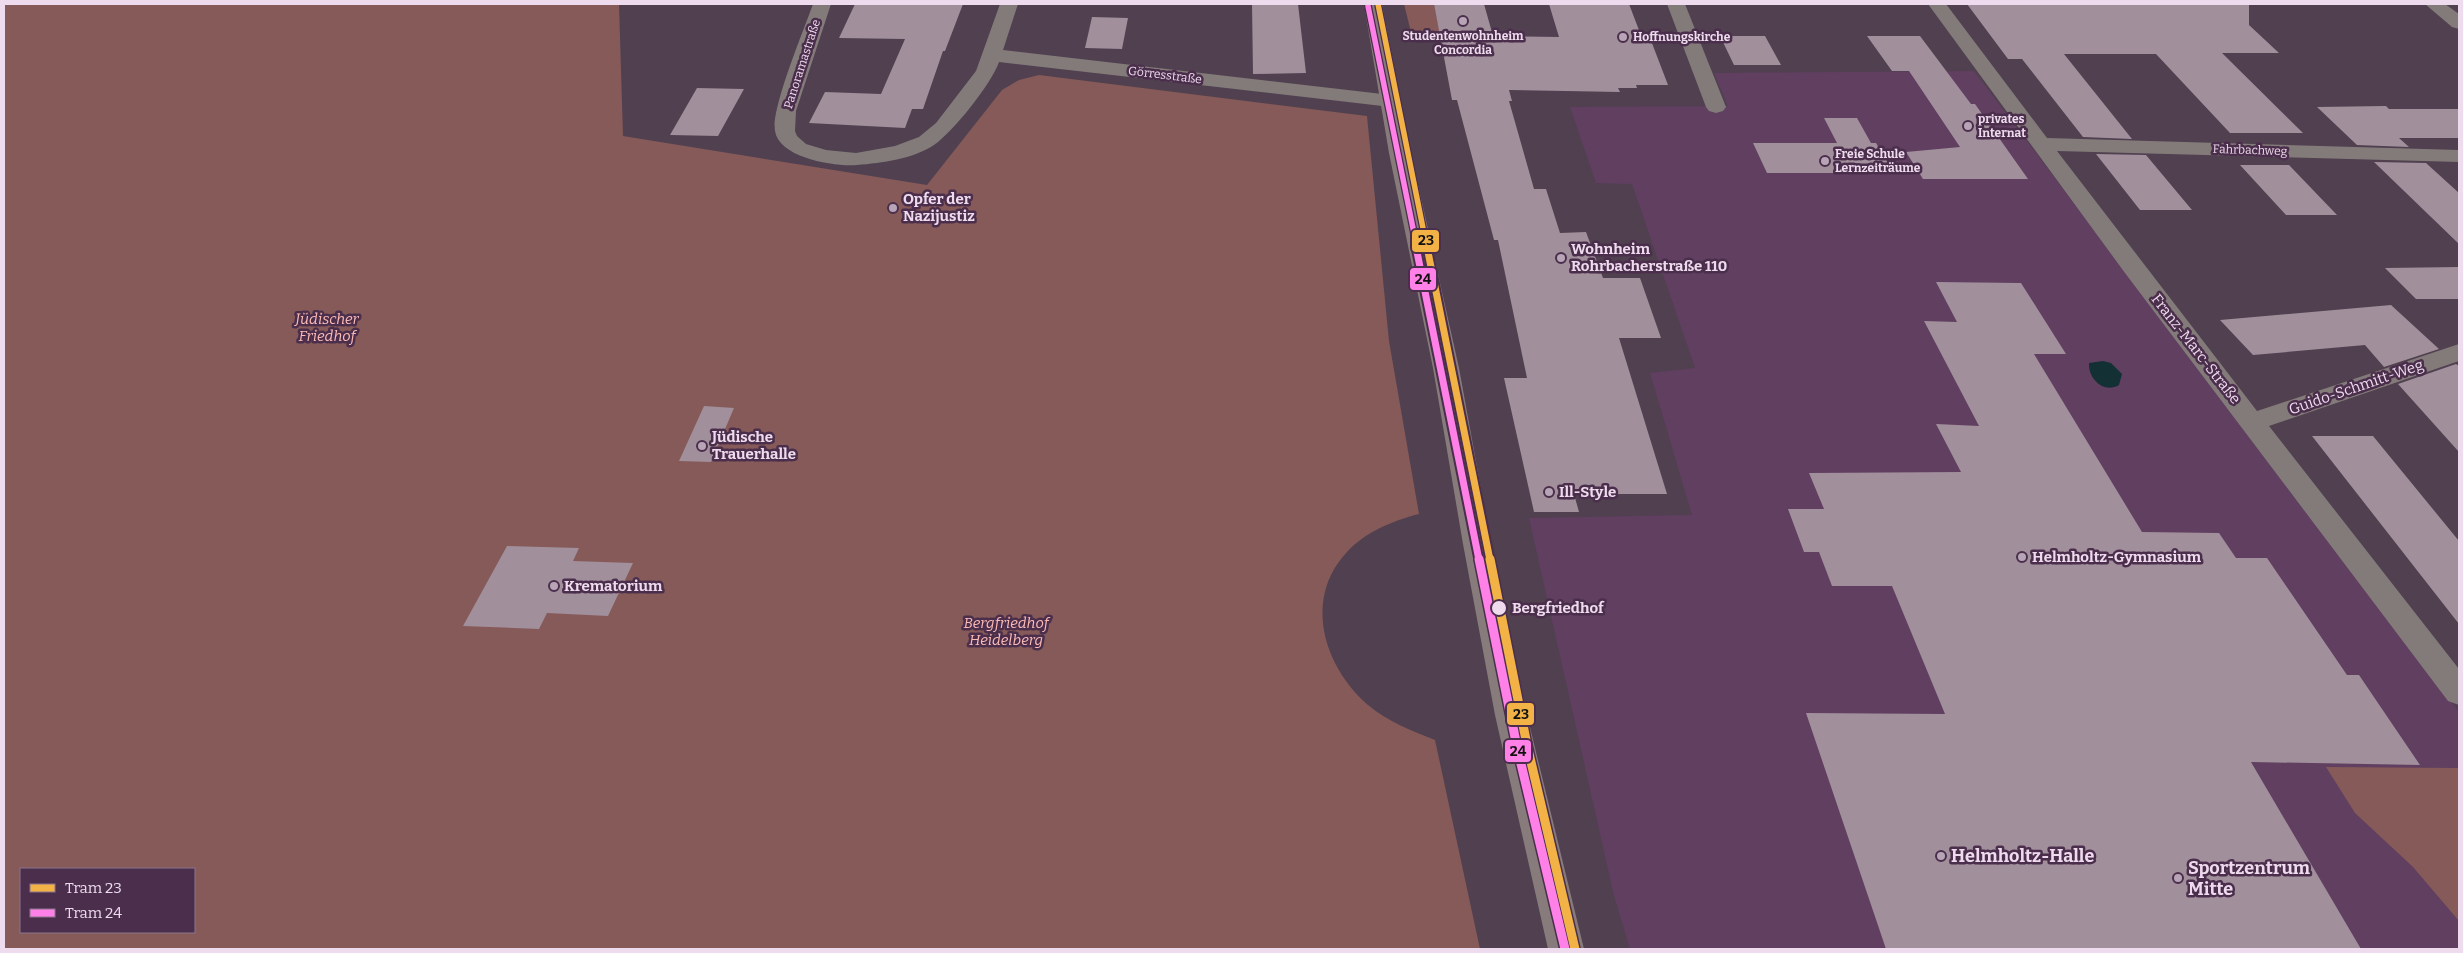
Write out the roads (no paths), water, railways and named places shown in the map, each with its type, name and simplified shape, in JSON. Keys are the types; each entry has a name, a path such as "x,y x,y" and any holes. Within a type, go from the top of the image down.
{"main road":[{"path":"1373,4 1446,368 1477,544 1509,706 1566,949"}],"street":[{"name":"Panoramastraße","path":"822,4 784,121 788,139 799,148 813,153 840,158 873,158 900,152 926,141 943,127 986,72 992,55"},
{"path":"992,55 1009,4"},
{"path":"1676,4 1716,106"},
{"name":"Franz-Marc-Straße","path":"1937,4 2133,268 2459,692"},
{"path":"2434,4 2459,23"},
{"name":"Görresstraße","path":"992,55 1391,101"},
{"name":"Fahrbachweg","path":"2041,144 2459,156"},
{"name":"Guido-Schmitt-Weg","path":"2253,422 2459,352"}],"tram line":[{"name":"23","path":"1378,4 1527,745 1575,949"},
{"name":"24","path":"1368,6 1517,747 1565,949"}],"place":[{"name":"Studentenwohnheim Concordia","path":"1463,21"},
{"name":"Hoffnungskirche","path":"1623,37"},
{"name":"privates Internat","path":"1968,126"},
{"name":"Freie Schule Lernzeiträume","path":"1825,161"},
{"name":"Opfer der Nazijustiz","path":"893,208"},
{"name":"Wohnheim Rohrbacherstraße 110","path":"1561,258"},
{"name":"Jüdische Trauerhalle","path":"702,446"},
{"name":"Ill-Style","path":"1549,492"},
{"name":"Helmholtz-Gymnasium","path":"2022,557"},
{"name":"Krematorium","path":"554,586"},
{"name":"Bergfriedhof","path":"1499,608"},
{"name":"Helmholtz-Halle","path":"1941,856"},
{"name":"Sportzentrum Mitte","path":"2178,878"}],"park label":[{"name":"Jüdischer Friedhof","path":"327,328"},
{"name":"Bergfriedhof Heidelberg","path":"1006,632"}]}
